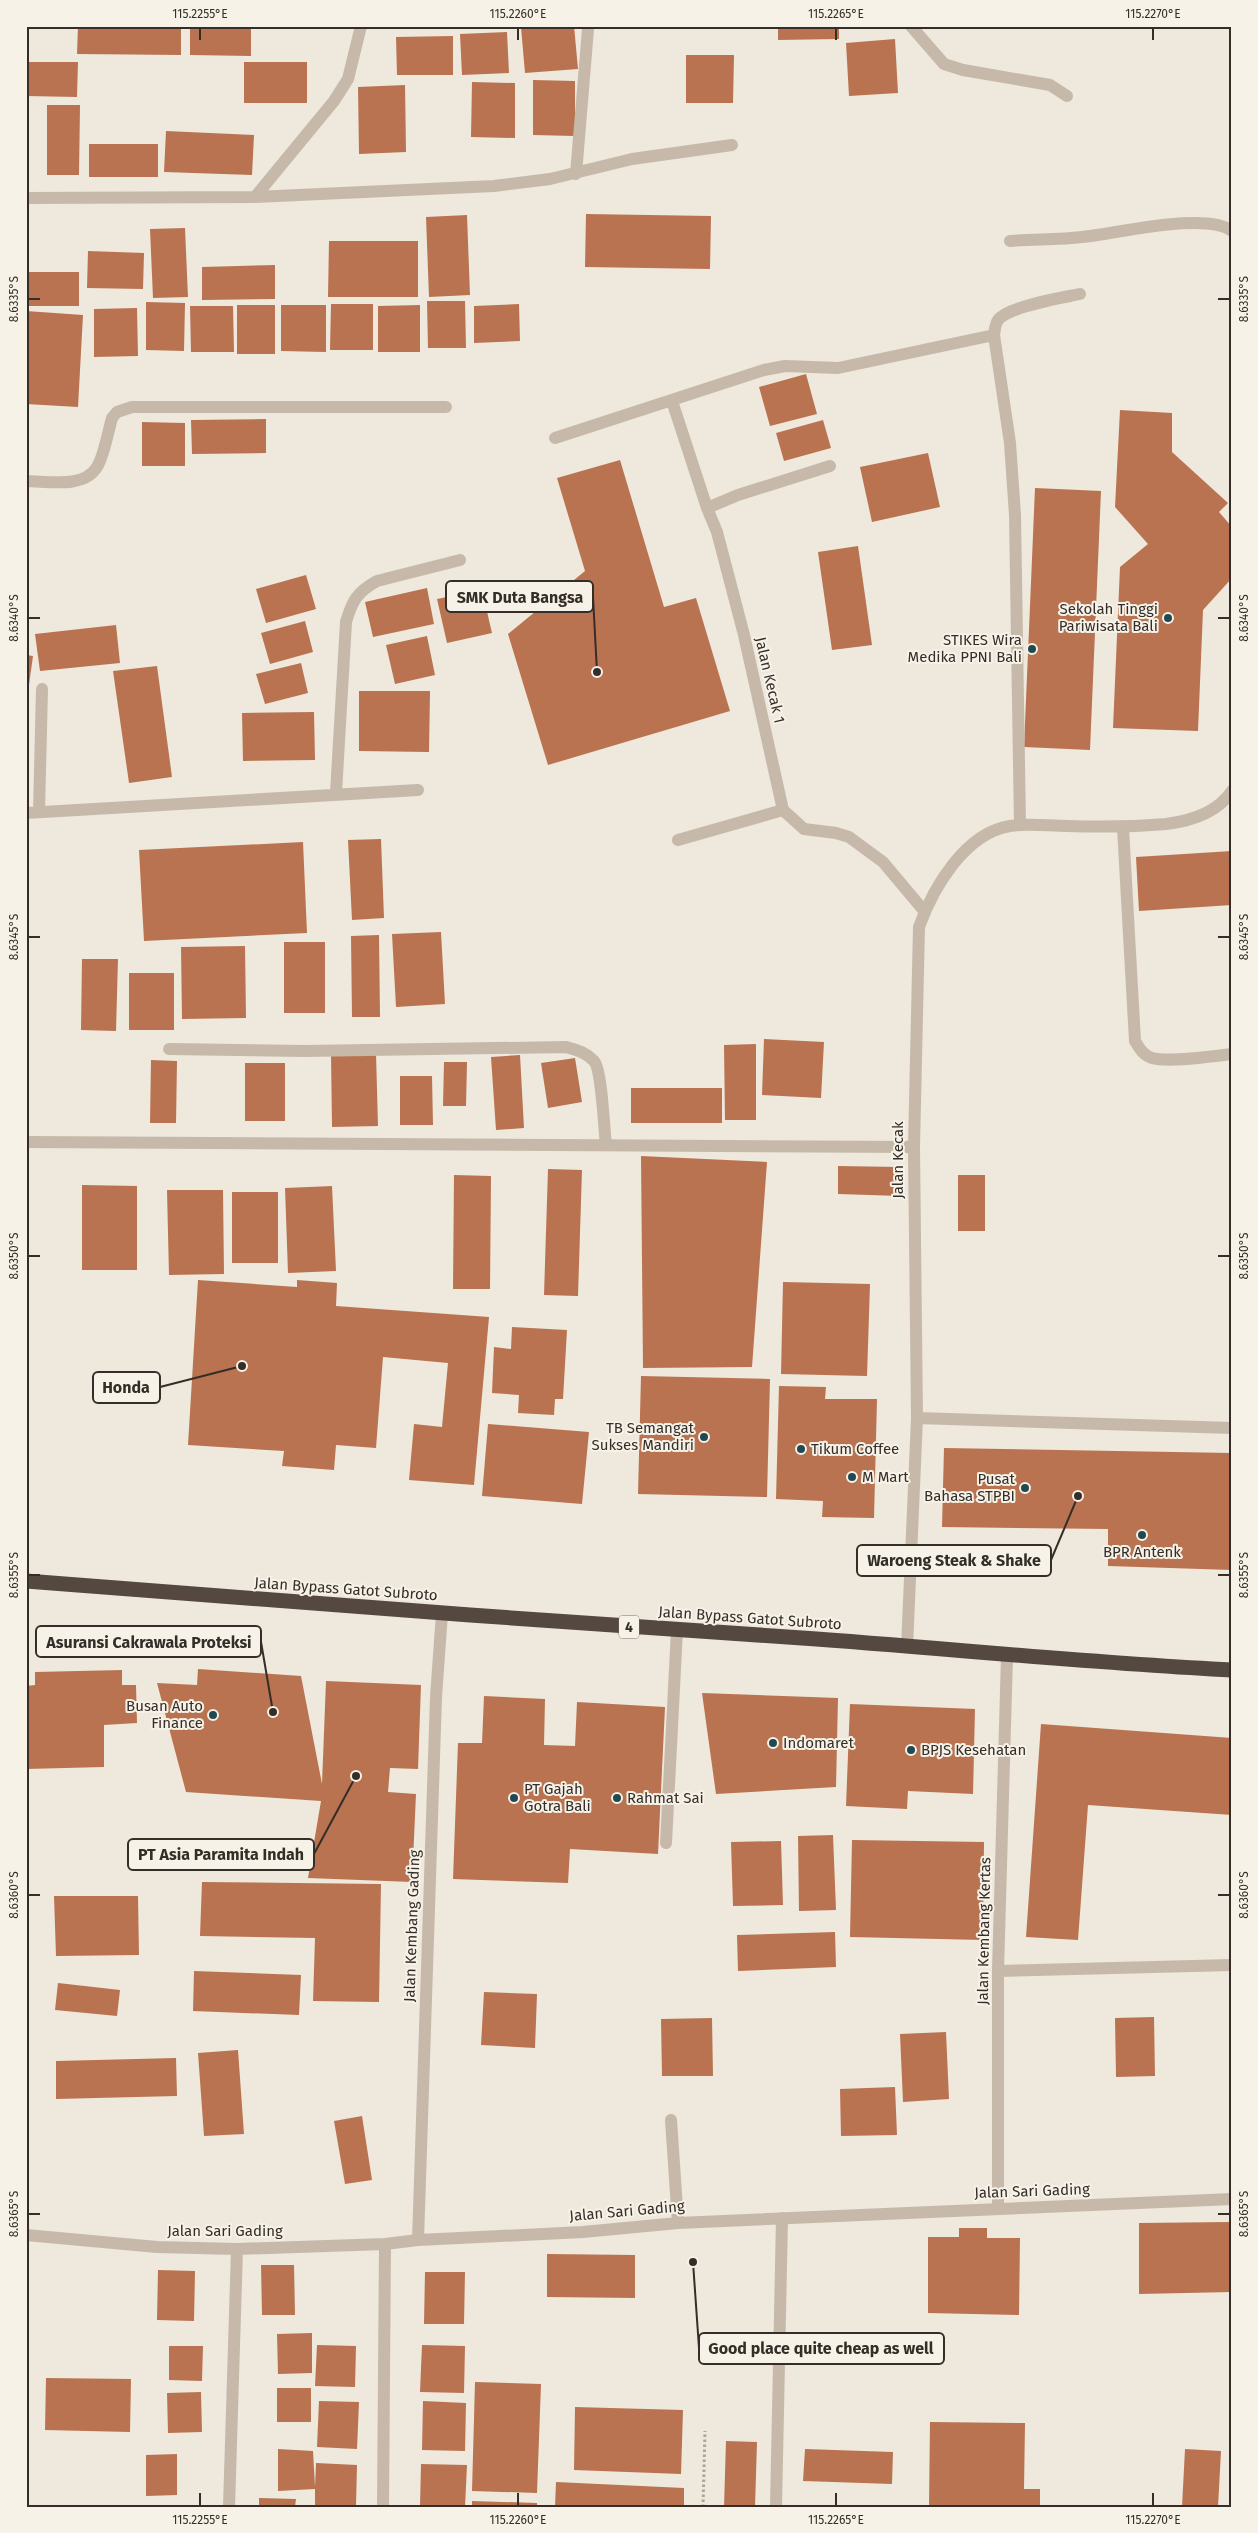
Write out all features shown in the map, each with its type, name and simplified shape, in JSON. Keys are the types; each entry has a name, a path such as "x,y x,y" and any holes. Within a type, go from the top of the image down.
{"highway":[{"name":"Jalan Bypass Gatot Subroto","path":"26,1581 1007,1656 1232,1670"}],"street":[{"path":"255,196 334,101 348,79 361,26"},
{"path":"911,26 944,64 963,70 1050,85 1067,96"},
{"path":"576,174 588,29"},
{"path":"26,198 255,196 494,186 576,174 632,159 732,145"},
{"path":"1010,240 1082,237 1185,223 1225,226 1232,231"},
{"path":"1020,825 1015,515 1010,443 994,335 998,320 1009,313 1080,294"},
{"path":"556,438 672,401 742,376 785,366 838,368 994,335"},
{"name":"Jalan Kecak 1","path":"672,401 707,508 717,532 744,635 783,810"},
{"path":"26,481 66,481 85,478 97,467 112,418 117,412 132,407 446,407"},
{"path":"707,508 738,495 830,466"},
{"path":"336,793 346,622 352,601 366,587 377,581 460,560"},
{"path":"42,689 33,812 336,793 418,790"},
{"name":"Jalan Kecak","path":"907,1648 917,1418 914,1147 920,927 925,912 944,877 968,849 980,837 1008,826 1123,828 1181,822 1210,811 1224,802 1232,792"},
{"path":"678,840 783,810 804,829 836,833 849,837 883,862 925,912"},
{"path":"1123,828 1136,1041 1142,1052 1153,1058 1196,1058 1232,1054"},
{"path":"169,1049 305,1051 566,1047 585,1053 596,1062 602,1097 606,1145"},
{"path":"26,1142 914,1147"},
{"path":"917,1418 1232,1428"},
{"name":"Jalan Kembang Gading","path":"418,2240 436,1697 442,1613"},
{"path":"666,1844 677,1630"},
{"name":"Jalan Kembang Kertas","path":"998,2208 998,1971 1007,1656"},
{"path":"998,1971 1232,1965"},
{"path":"671,2120 678,2223"},
{"name":"Jalan Sari Gading","path":"26,2234 156,2247 237,2250 385,2244 418,2240 583,2232 678,2223 1232,2199"},
{"path":"776,2507 782,2218"},
{"path":"383,2507 385,2244"},
{"path":"229,2507 237,2250"}],"path":[{"path":"703,2507 705,2431"}],"building":[{"path":"78,26 181,26 181,55 77,54"},
{"path":"190,26 251,26 251,56 190,55"},
{"path":"574,26 578,69 525,73 521,27"},
{"path":"778,26 839,26 839,39 778,40"},
{"path":"507,32 509,73 462,75 460,34"},
{"path":"453,36 453,75 397,75 396,37"},
{"path":"895,39 898,93 849,96 846,43"},
{"path":"686,55 734,55 733,103 686,103"},
{"path":"26,62 78,62 77,97 26,96"},
{"path":"244,62 307,62 307,103 244,103"},
{"path":"533,80 575,81 575,136 533,135"},
{"path":"472,82 515,83 515,138 471,137"},
{"path":"405,85 406,152 359,154 358,87"},
{"path":"47,105 80,105 79,175 47,175"},
{"path":"166,131 254,135 252,175 164,172"},
{"path":"89,144 158,144 158,177 89,177"},
{"path":"586,214 711,216 710,269 585,267"},
{"path":"467,215 470,295 429,297 426,217"},
{"path":"185,228 188,297 153,298 150,229"},
{"path":"329,241 418,241 418,297 328,297"},
{"path":"88,251 144,253 143,289 87,288"},
{"path":"275,265 275,299 202,300 202,267"},
{"path":"26,272 79,272 79,306 26,306"},
{"path":"427,301 465,301 466,348 428,348"},
{"path":"146,302 185,303 184,351 146,350"},
{"path":"331,304 373,304 373,350 330,350"},
{"path":"519,304 520,341 474,343 474,306"},
{"path":"237,305 275,305 275,354 237,354"},
{"path":"281,305 326,305 326,352 281,351"},
{"path":"420,305 420,352 378,352 378,306"},
{"path":"190,306 233,306 234,352 191,352"},
{"path":"137,308 138,356 94,357 94,309"},
{"path":"26,311 83,315 78,407 26,404"},
{"path":"806,374 817,414 770,426 759,387"},
{"path":"1120,410 1172,413 1172,452 1228,503 1219,512 1232,527 1232,578 1203,610 1198,731 1113,728 1120,567 1148,544 1115,507"},
{"path":"266,419 266,453 192,454 191,420"},
{"path":"823,420 831,448 784,461 776,433"},
{"path":"142,422 185,423 185,466 142,466"},
{"path":"928,453 940,507 872,522 860,467"},
{"path":"620,460 664,607 696,598 730,711 548,765 508,634 585,571 557,478"},
{"path":"1035,488 1101,491 1090,750 1024,747"},
{"path":"858,546 872,645 832,650 818,552"},
{"path":"306,575 316,609 266,623 256,589"},
{"path":"427,588 434,624 373,637 365,602"},
{"path":"482,590 492,633 447,643 437,599"},
{"path":"305,621 313,652 270,664 261,633"},
{"path":"116,625 120,663 40,671 35,634"},
{"path":"427,636 435,675 395,684 386,645"},
{"path":"26,655 33,656 27,699 26,699"},
{"path":"301,663 308,693 265,704 256,674"},
{"path":"157,666 172,777 129,783 113,671"},
{"path":"359,691 430,691 429,752 359,751"},
{"path":"314,712 315,760 243,761 242,713"},
{"path":"381,839 384,918 352,920 348,840"},
{"path":"303,842 307,933 144,941 139,850"},
{"path":"1232,851 1232,905 1139,911 1136,857"},
{"path":"441,932 445,1004 396,1007 392,934"},
{"path":"379,935 380,1017 352,1017 351,936"},
{"path":"284,942 325,942 325,1013 284,1013"},
{"path":"245,946 246,1018 182,1019 181,947"},
{"path":"82,959 118,959 116,1031 81,1030"},
{"path":"129,973 174,973 174,1030 129,1030"},
{"path":"764,1039 824,1042 821,1098 762,1095"},
{"path":"756,1044 756,1120 725,1120 724,1045"},
{"path":"376,1053 378,1126 332,1127 331,1054"},
{"path":"520,1055 524,1128 496,1130 491,1057"},
{"path":"575,1058 582,1102 548,1108 541,1063"},
{"path":"151,1060 177,1061 176,1123 150,1123"},
{"path":"444,1062 467,1062 466,1106 443,1106"},
{"path":"245,1063 285,1063 285,1121 245,1121"},
{"path":"400,1076 432,1076 433,1125 400,1125"},
{"path":"631,1088 722,1088 722,1123 631,1123"},
{"path":"641,1156 767,1162 752,1367 643,1368"},
{"path":"838,1166 900,1167 900,1196 838,1194"},
{"path":"548,1169 582,1170 578,1296 544,1295"},
{"path":"454,1175 491,1176 490,1289 453,1289"},
{"path":"958,1175 985,1175 985,1231 958,1231"},
{"path":"82,1185 137,1186 137,1270 82,1270"},
{"path":"332,1186 336,1271 288,1273 285,1188"},
{"path":"167,1190 223,1190 224,1274 169,1275"},
{"path":"232,1192 278,1192 278,1263 232,1263"},
{"path":"198,1280 297,1287 297,1280 337,1283 336,1306 489,1317 474,1485 409,1480 414,1424 442,1427 448,1363 383,1357 376,1448 336,1445 334,1470 282,1466 284,1451 188,1445"},
{"path":"783,1282 870,1284 867,1376 781,1374"},
{"path":"512,1327 567,1330 563,1399 555,1399 554,1415 518,1413 519,1395 492,1393 494,1347 511,1349"},
{"name":"TB Semangat Sukses Mandiri","path":"641,1376 770,1379 767,1497 638,1494"},
{"path":"779,1386 826,1387 825,1399 877,1399 874,1518 822,1517 823,1501 776,1499"},
{"path":"488,1424 589,1432 582,1504 482,1496"},
{"path":"944,1448 1232,1453 1232,1570 1108,1566 1108,1529 942,1527"},
{"path":"198,1669 301,1676 322,1784 326,1681 421,1685 418,1769 390,1768 388,1792 416,1794 412,1882 308,1878 321,1801 186,1792 157,1683 197,1685"},
{"path":"122,1670 122,1685 136,1685 137,1723 104,1725 104,1767 26,1769 26,1686 35,1685 35,1672"},
{"name":"Indomaret","path":"702,1693 838,1698 836,1787 716,1794"},
{"path":"484,1696 545,1699 544,1745 575,1746 577,1702 665,1707 658,1854 570,1849 568,1883 453,1879 458,1743 482,1743"},
{"name":"BPJS Kesehatan","path":"850,1704 975,1709 973,1794 908,1791 907,1809 846,1806"},
{"path":"1041,1724 1232,1738 1232,1815 1088,1805 1078,1940 1026,1937"},
{"path":"833,1835 836,1910 799,1911 798,1836"},
{"path":"852,1840 984,1842 983,1940 850,1937"},
{"path":"781,1841 783,1905 733,1906 731,1842"},
{"path":"202,1882 381,1884 379,2002 313,2001 315,1938 200,1936"},
{"path":"54,1896 138,1896 139,1955 56,1956"},
{"path":"835,1932 836,1967 738,1971 737,1935"},
{"path":"194,1971 301,1975 299,2015 193,2011"},
{"path":"58,1983 120,1990 117,2016 55,2010"},
{"path":"484,1992 537,1994 535,2048 481,2045"},
{"path":"1154,2017 1155,2076 1116,2077 1115,2018"},
{"path":"712,2018 713,2076 662,2076 661,2019"},
{"path":"946,2032 949,2099 903,2102 900,2034"},
{"path":"238,2050 244,2134 204,2136 198,2053"},
{"path":"176,2058 177,2096 56,2099 56,2061"},
{"path":"895,2087 897,2135 841,2136 840,2089"},
{"path":"362,2116 372,2180 345,2184 334,2121"},
{"path":"1232,2222 1232,2292 1139,2294 1139,2223"},
{"path":"959,2228 987,2228 987,2238 1020,2238 1019,2315 928,2313 928,2237 959,2237"},
{"path":"547,2254 635,2255 635,2298 547,2297"},
{"path":"261,2265 294,2265 295,2315 262,2315"},
{"path":"158,2270 195,2271 194,2321 157,2320"},
{"path":"425,2272 465,2272 464,2324 424,2324"},
{"path":"312,2333 312,2373 278,2374 277,2334"},
{"path":"317,2345 356,2346 355,2387 315,2386"},
{"path":"422,2345 465,2346 464,2393 420,2392"},
{"path":"169,2346 203,2346 202,2381 169,2380"},
{"path":"46,2378 131,2379 130,2432 45,2430"},
{"path":"475,2382 541,2384 537,2493 472,2491"},
{"path":"277,2388 311,2388 311,2422 277,2422"},
{"path":"201,2392 202,2432 168,2433 167,2393"},
{"path":"319,2401 359,2402 357,2449 317,2447"},
{"path":"423,2401 466,2403 465,2451 422,2450"},
{"path":"575,2407 683,2410 681,2474 574,2470"},
{"path":"930,2422 1025,2423 1024,2489 1040,2489 1040,2507 929,2507"},
{"path":"726,2441 757,2442 755,2507 724,2507"},
{"path":"278,2449 313,2451 315,2487 316,2463 357,2465 356,2506 315,2505 315,2489 278,2491"},
{"path":"805,2449 893,2452 892,2484 803,2481"},
{"path":"1185,2449 1221,2451 1218,2507 1182,2507"},
{"path":"177,2454 177,2495 146,2496 146,2455"},
{"path":"421,2464 467,2465 465,2507 420,2506"},
{"path":"556,2482 684,2488 684,2507 555,2507"},
{"path":"259,2498 296,2499 295,2507 259,2507"},
{"path":"472,2501 537,2503 537,2507 472,2507"}],"place":[{"name":"Sekolah Tinggi Pariwisata Bali","path":"1168,618"},
{"name":"STIKES Wira Medika PPNI Bali","path":"1032,649"},
{"name":"SMK Duta Bangsa","path":"597,672"},
{"name":"Honda","path":"242,1366"},
{"name":"TB Semangat Sukses Mandiri","path":"704,1437"},
{"name":"Tikum Coffee","path":"801,1449"},
{"name":"M Mart","path":"852,1477"},
{"name":"Pusat Bahasa STPBI","path":"1025,1488"},
{"name":"Waroeng Steak & Shake","path":"1078,1496"},
{"name":"BPR Antenk","path":"1142,1535"},
{"name":"Asuransi Cakrawala Proteksi","path":"273,1712"},
{"name":"Busan Auto Finance","path":"213,1715"},
{"name":"Indomaret","path":"773,1743"},
{"name":"BPJS Kesehatan","path":"911,1750"},
{"name":"PT Asia Paramita Indah","path":"356,1776"},
{"name":"PT Gajah Gotra Bali","path":"514,1798"},
{"name":"Rahmat Sai","path":"617,1798"},
{"name":"Good place quite cheap as well","path":"693,2262"}]}
